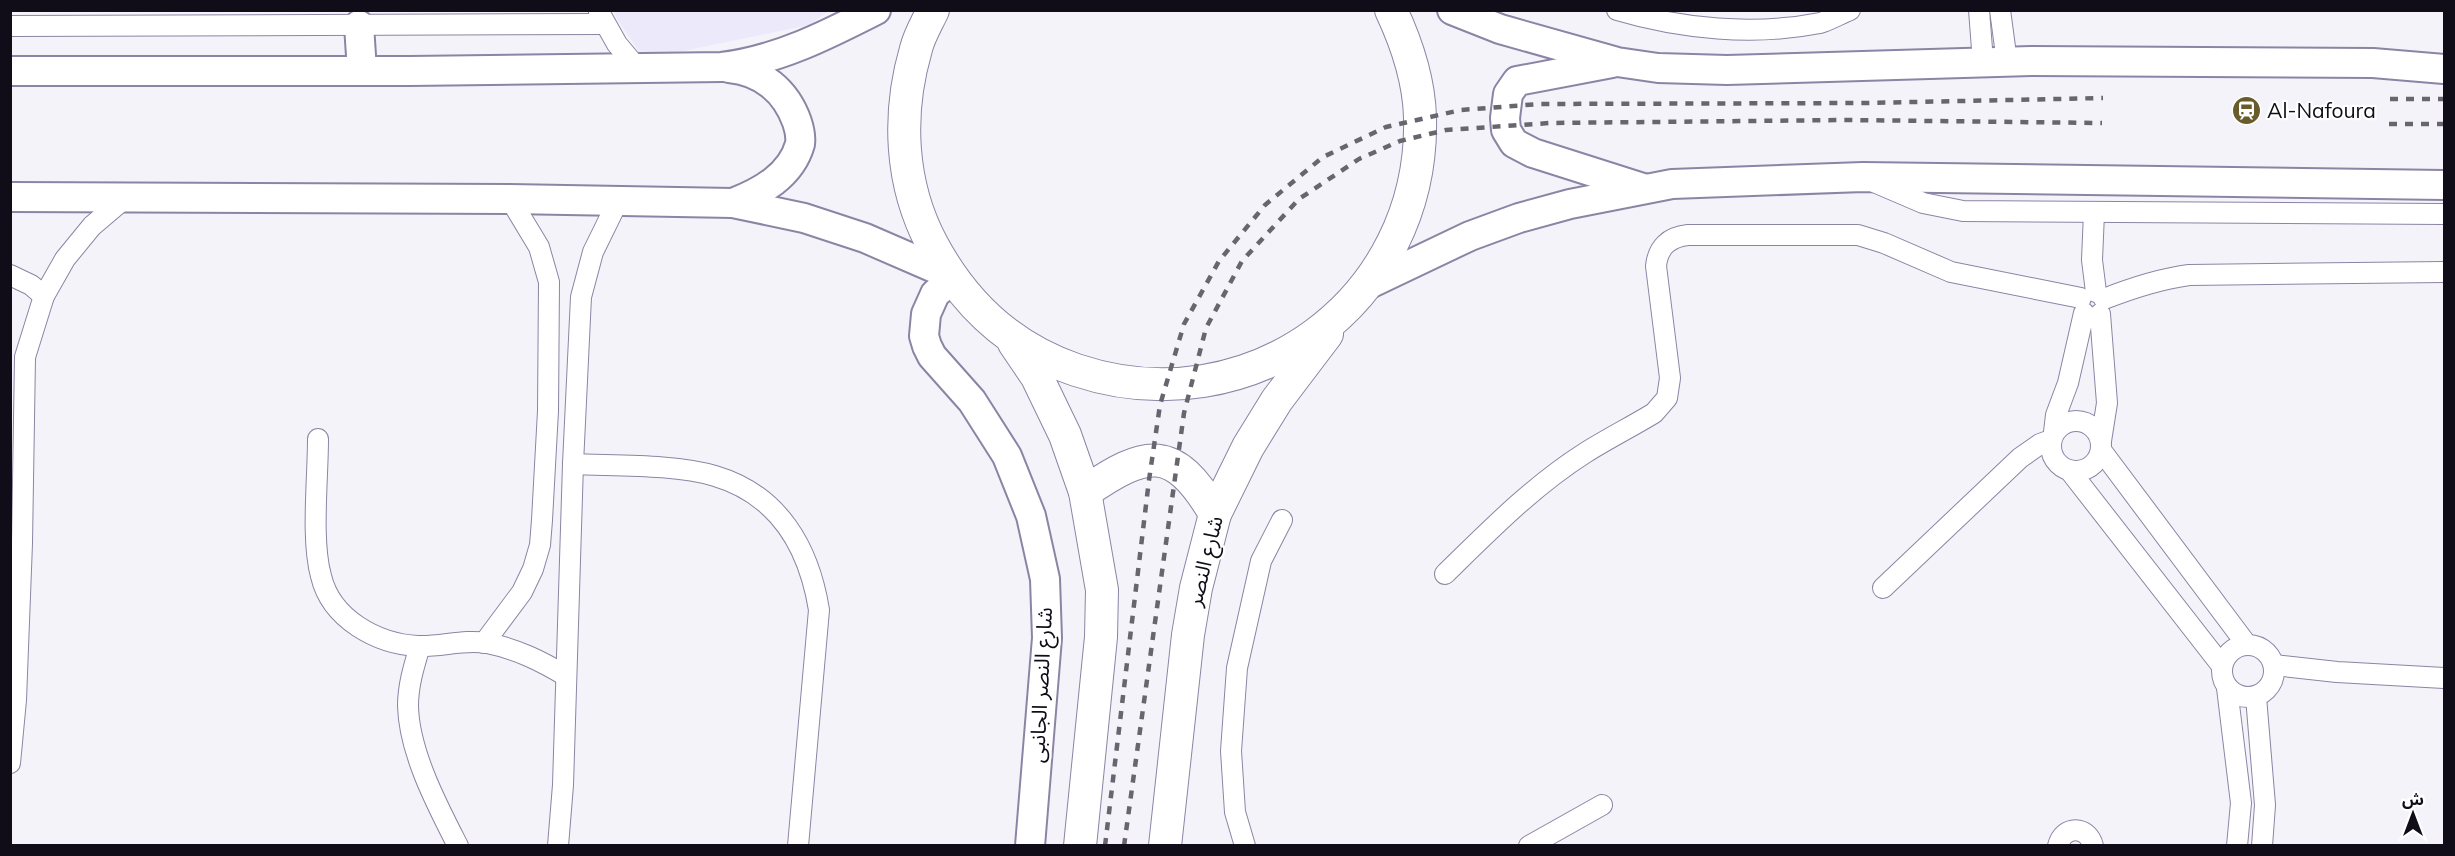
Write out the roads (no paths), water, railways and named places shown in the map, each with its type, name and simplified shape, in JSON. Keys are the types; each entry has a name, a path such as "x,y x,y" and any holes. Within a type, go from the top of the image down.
{"main road":[{"path":"933,10 916,47 904,105 905,164 920,221 950,277 979,310 1010,337 1055,363 1104,379 1155,386 1207,382 1257,368 1302,344 1343,312 1367,285 1387,254 1402,222 1413,187 1419,152 1420,116 1415,80 1406,45 1391,10"},
{"name":"شارع النصر","path":"1165,846 1188,635 1196,588 1215,514 1248,447 1272,409 1343,312"},
{"path":"1010,337 1042,387 1065,435 1085,492 1102,590 1101,637 1080,846"},
{"path":"1085,492 1122,468 1140,460 1155,460 1176,464 1190,476 1215,514"}],"street":[{"path":"486,24 510,10"},
{"path":"10,71 362,71 722,67 753,63 784,53 876,10"},
{"path":"1452,10 1500,29 1617,62 1658,68 1727,70 1995,62 2373,63 2445,69"},
{"path":"1617,10 1643,18 1701,27 1761,29 1821,22 1850,10"},
{"path":"1978,10 1995,62"},
{"path":"1995,62 2000,10"},
{"path":"10,26 52,18 359,25 486,24 602,17 617,44 638,69"},
{"path":"359,25 362,71"},
{"path":"1617,62 1516,81 1508,94 1506,130 1514,143 1533,153 1644,188"},
{"path":"722,67 757,74 772,84 784,96 799,127 800,142 796,153 781,176 759,193 733,203"},
{"path":"1367,285 1470,236 1520,218 1570,204 1644,188 1725,181 1863,177 2445,185"},
{"path":"1863,177 1923,203 1963,211 2445,214"},
{"path":"10,197 510,199 733,203 804,218 865,238 950,277"},
{"path":"10,763 16,700 22,543 25,357 44,296 65,259 85,234 125,198"},
{"path":"484,643 522,592 535,561 542,520 548,411 549,282 538,247 510,199"},
{"path":"558,846 563,785 573,464 581,297 593,252 618,201"},
{"path":"2093,303 2056,415 2051,450 2054,460 2061,467 2070,471 2081,471 2090,467 2097,460 2107,404 2093,303 2094,213"},
{"path":"1445,574 1509,511 1543,484 1585,453 1654,414 1661,406 1666,398 1670,378 1656,266 1660,250 1672,239 1688,235 1858,235 1884,243 1951,272 2093,303 2130,288 2189,275 2445,272"},
{"path":"10,275 31,285 44,296"},
{"name":"شارع النصر الجانبى","path":"950,277 929,303 924,325 927,346 932,356 972,401 1006,456 1031,516 1045,579 1047,638 1030,846"},
{"path":"1883,588 2020,458 2053,436 2061,425 2070,421 2081,421 2090,425 2097,432 2101,446 2247,645"},
{"path":"318,439 317,558 321,579 342,613 358,627 398,644 420,646 484,643 515,650 536,658 567,676"},
{"path":"573,464 682,470 714,476 742,487 767,504 788,526 804,552 814,580 819,610 798,846"},
{"path":"2070,471 2222,666"},
{"path":"1245,846 1235,812 1231,751 1237,668 1261,561 1282,520"},
{"path":"2247,645 2259,647 2268,654 2274,665 2271,684 2256,697 2246,698 2236,695 2222,678 2222,666 2227,656 2236,648 2247,645"},
{"path":"420,646 409,689 408,706 412,738 458,846"},
{"path":"2274,665 2337,672 2445,678"},
{"path":"2228,688 2241,803 2237,846"},
{"path":"2256,697 2265,805 2262,846"},
{"path":"1529,846 1602,805"},
{"path":"2058,846 2062,835 2073,830 2084,832 2095,842"}],"railway":[{"path":"1105,846 1160,405 1184,324 1219,261 1265,205 1323,157 1386,127 1461,110 1540,104 1867,103 2103,98"},
{"path":"2390,99 2444,99"},
{"path":"1124,846 1184,413 1206,328 1242,261 1299,199 1359,159 1400,141 1446,130 1550,123 1848,120 2102,123"},
{"path":"2389,124 2444,124"}],"place":[{"name":"Al-Nafoura","path":"2246,111"}]}
